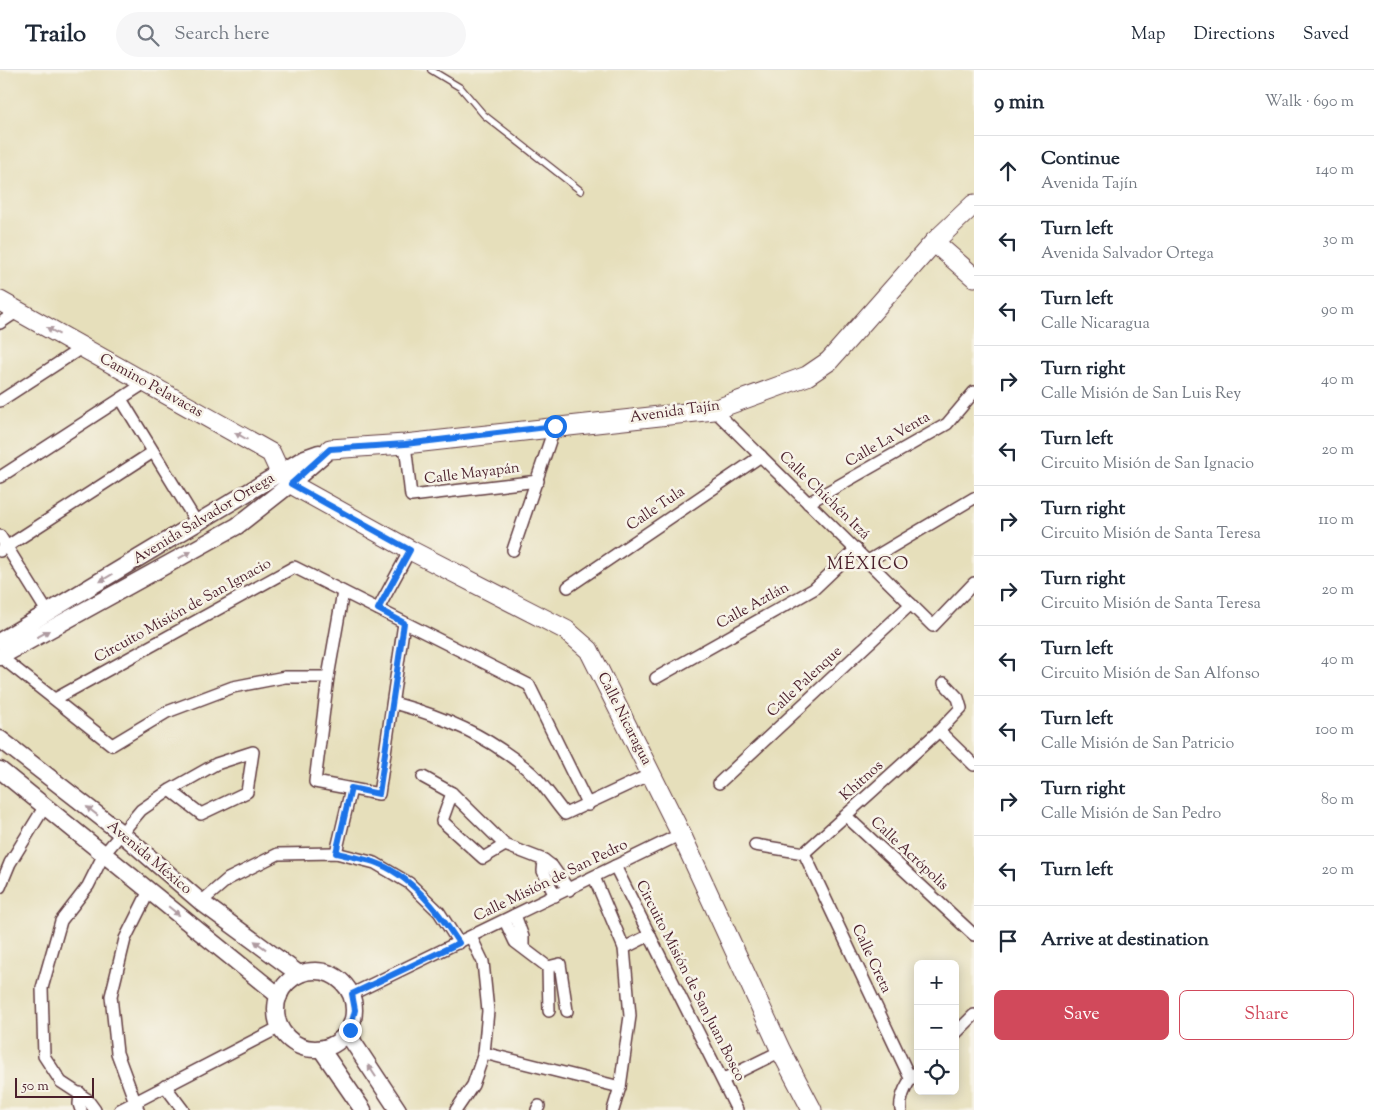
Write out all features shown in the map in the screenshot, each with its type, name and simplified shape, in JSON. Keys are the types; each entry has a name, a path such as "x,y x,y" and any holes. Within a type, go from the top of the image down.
{"main road":[{"name":"Avenida Tajín","path":"330,449 405,444 714,410 807,376 829,361 934,242 974,204"},
{"path":"934,242 974,276"},
{"name":"Camino Pelavacas","path":"0,301 271,453 282,477"},
{"name":"Calle Nicaragua","path":"282,477 409,552 566,630 589,650 804,1110"},
{"name":"Calle Nicaragua","path":"778,1052 812,1110"}],"street":[{"path":"0,323 18,312"},
{"path":"0,401 83,348"},
{"path":"0,477 145,383"},
{"name":"Calle La Venta","path":"808,503 947,424 974,392"},
{"path":"121,399 197,524"},
{"name":"Calle Chichén Itzá","path":"714,410 932,626 974,583"},
{"path":"513,550 538,481 555,426"},
{"name":"Calle Mayapán","path":"405,444 411,496 538,481"},
{"name":"Avenida Salvador Ortega","path":"0,641 197,524 330,449"},
{"path":"3,549 153,452"},
{"name":"Calle Tula","path":"568,587 761,456"},
{"name":"Avenida Salvador Ortega","path":"0,657 237,526 282,477"},
{"path":"868,561 974,498"},
{"path":"0,536 3,549 48,613"},
{"name":"Calle Aztlán","path":"656,678 814,589 856,549"},
{"path":"378,609 409,552"},
{"name":"Circuito Misión de San Ignacio","path":"55,699 294,567 529,685 588,805"},
{"path":"343,592 328,677 315,782 379,794 394,703 404,623"},
{"name":"Calle Palenque","path":"719,782 911,604"},
{"path":"0,657 112,745 167,712 233,687 285,677 328,677"},
{"name":"Khitnos","path":"804,854 939,731 961,708 958,698 944,683"},
{"path":"394,703 429,713 480,735 529,770 565,814 588,805 647,776"},
{"path":"939,731 974,765"},
{"name":"Avenida México","path":"0,739 121,833 201,902 299,974"},
{"path":"95,1110 80,1093 61,1082 44,1056 42,988 61,921 88,886 104,854 141,810 170,790 216,764 253,752 246,792 201,814 170,790"},
{"name":"Avenida México","path":"0,770 279,996"},
{"path":"423,777 452,793 505,845 544,860 552,866 569,890"},
{"path":"336,853 351,788"},
{"path":"452,793 442,821 483,858 505,845"},
{"path":"0,887 10,863 45,806"},
{"name":"Calle Acrópolis","path":"846,816 974,935"},
{"name":"Calle Misión de San Pedro","path":"352,994 677,836"},
{"path":"755,845 804,854"},
{"path":"201,902 228,879 278,854 336,853 375,863 409,883 439,912 459,943"},
{"name":"Calle Creta","path":"804,854 914,1075"},
{"path":"0,855 10,863"},
{"path":"544,860 543,871 556,896"},
{"name":"Circuito Misión de San Juan Bosco","path":"615,866 724,1079 737,1110"},
{"path":"594,877 624,948 630,1016 620,1087 613,1110"},
{"path":"149,890 125,939 111,996 117,1053 129,1108 165,1086 280,1027"},
{"path":"510,918 514,942 548,967 549,1009 566,1008 560,964 548,967"},
{"path":"624,948 650,934"},
{"path":"456,1110 473,1085 484,1053 487,1001 483,962 471,937"},
{"path":"350,1030 338,1043 321,1050 305,1048 292,1042 280,1027 276,1011 279,996 287,983 299,974 323,971 343,982 352,994 355,1010 350,1030 353,1042 398,1110"},
{"path":"959,1030 974,1015"},
{"path":"321,1050 363,1110"},
{"path":"724,1079 778,1052"},
{"path":"484,1053 620,1087"},
{"path":"901,1110 900,1103 914,1075"},
{"path":"165,1086 183,1110"},
{"path":"80,1093 79,1104 82,1110"}],"lane":[{"path":"431,70 461,88 484,115 581,191"}],"district":[{"name":"MÉXICO","path":"868,565"}],"route":[{"path":"350,1030 355,1010 352,994 459,943 439,912 409,883 375,863 336,853 351,788 379,794 394,703 404,623 378,609 410,550 291,484 330,449 405,444 555,426"}]}
